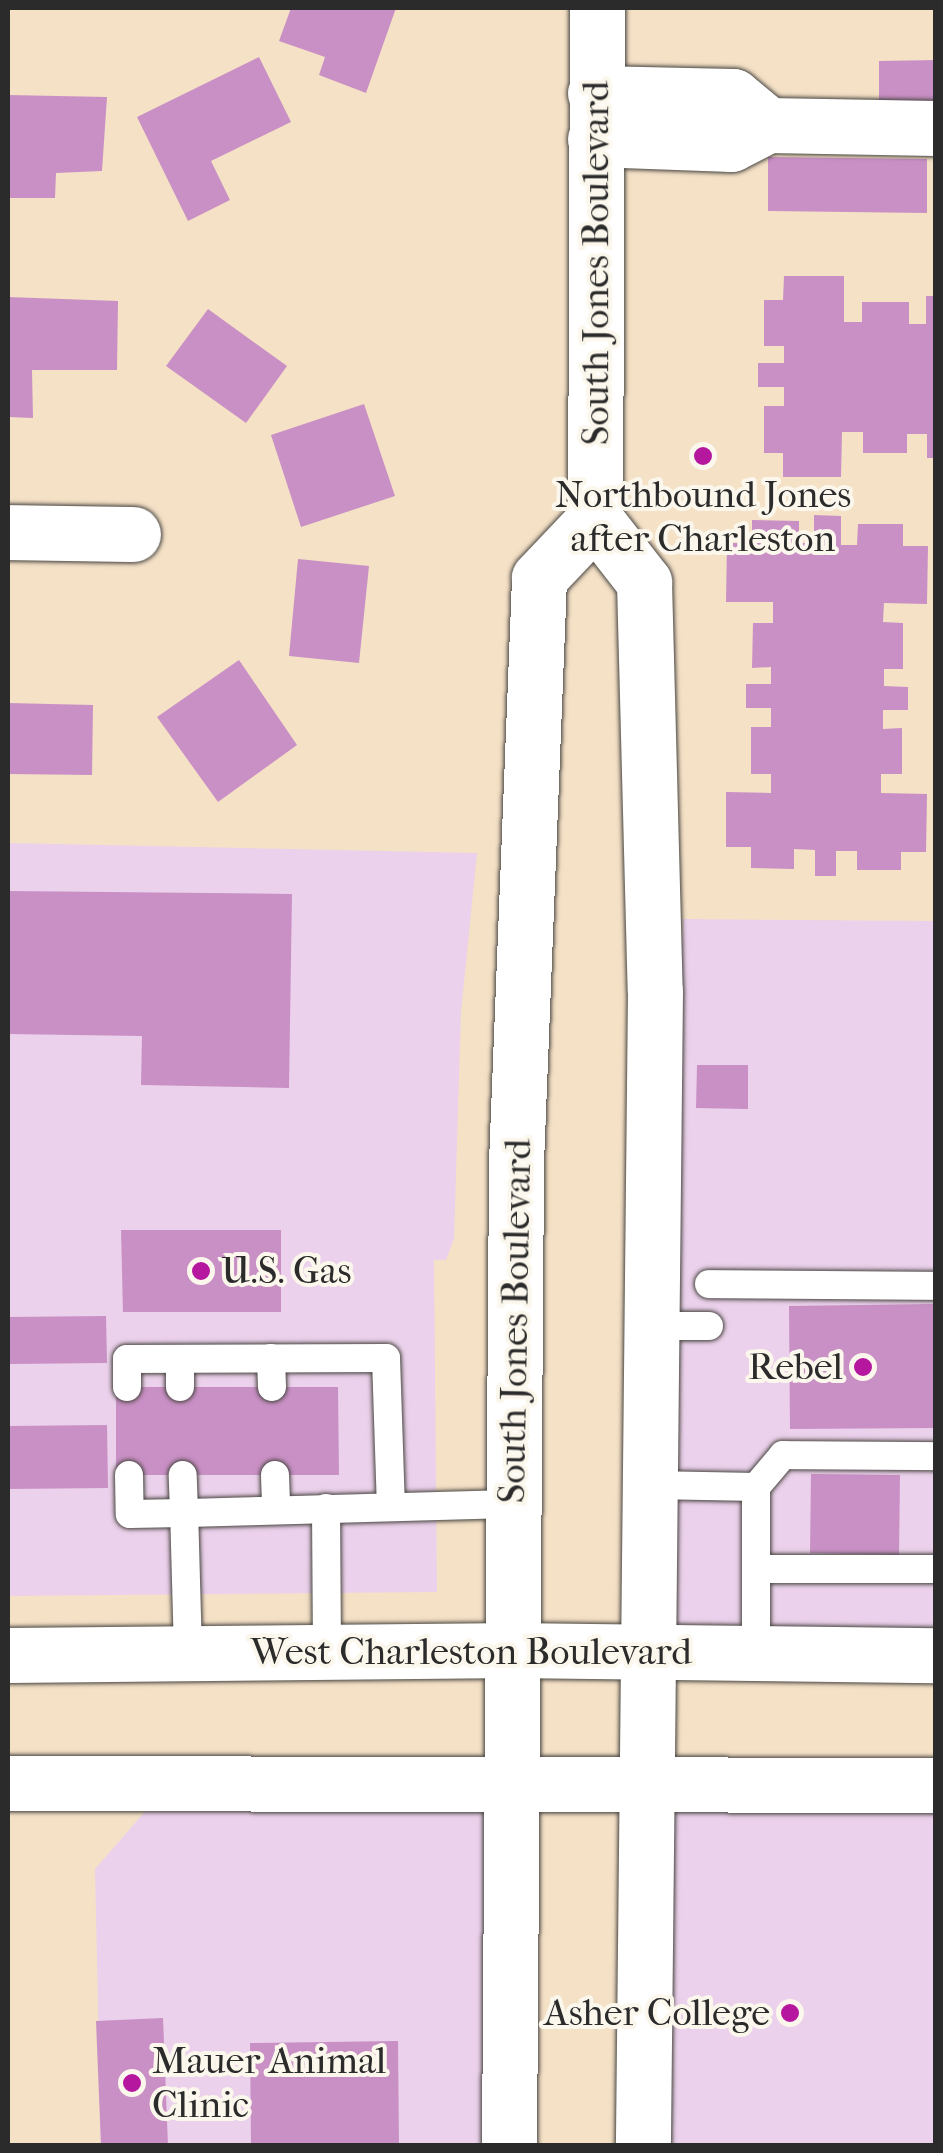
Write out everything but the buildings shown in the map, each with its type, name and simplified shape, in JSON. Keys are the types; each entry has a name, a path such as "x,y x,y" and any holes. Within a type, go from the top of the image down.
{"main road":[{"name":"South Jones Boulevard","path":"508,2146 508,1785 520,992 532,854 539,578 595,519 597,8"},
{"path":"595,116 734,96 768,125 936,128"},
{"path":"595,519 644,582 642,718 655,992 643,2146"},
{"path":"8,532 133,534"},
{"name":"West Charleston Boulevard","path":"8,1654 327,1650 936,1654"},
{"path":"8,1783 936,1786"}],"lane":[{"path":"709,1284 936,1286"},
{"path":"650,1326 709,1326"},
{"path":"127,1387 127,1359 180,1373 272,1373 386,1358 391,1506"},
{"path":"756,1652 756,1487 783,1456 936,1456"},
{"path":"129,1475 130,1514 514,1504"},
{"path":"183,1475 188,1652"},
{"path":"275,1475 276,1509"},
{"path":"652,1484 756,1487"},
{"path":"326,1508 327,1650"},
{"path":"756,1569 936,1569"}],"shaded area":[{"path":"8,843 477,853 461,1012 454,1239 446,1260 434,1260 437,1592 8,1596"},
{"path":"683,919 935,921 935,1655 650,1651"},
{"path":"169,1784 507,1785 509,2145 101,2145 95,1869"},
{"name":"Asher College","path":"935,1785 935,2145 643,2146 645,1786"}],"place":[{"name":"Northbound Jones after Charleston","path":"703,456"},
{"name":"U.S. Gas","path":"201,1271"},
{"name":"Rebel","path":"863,1367"},
{"name":"Asher College","path":"790,2013"},
{"name":"Mauer Animal Clinic","path":"132,2083"}]}
